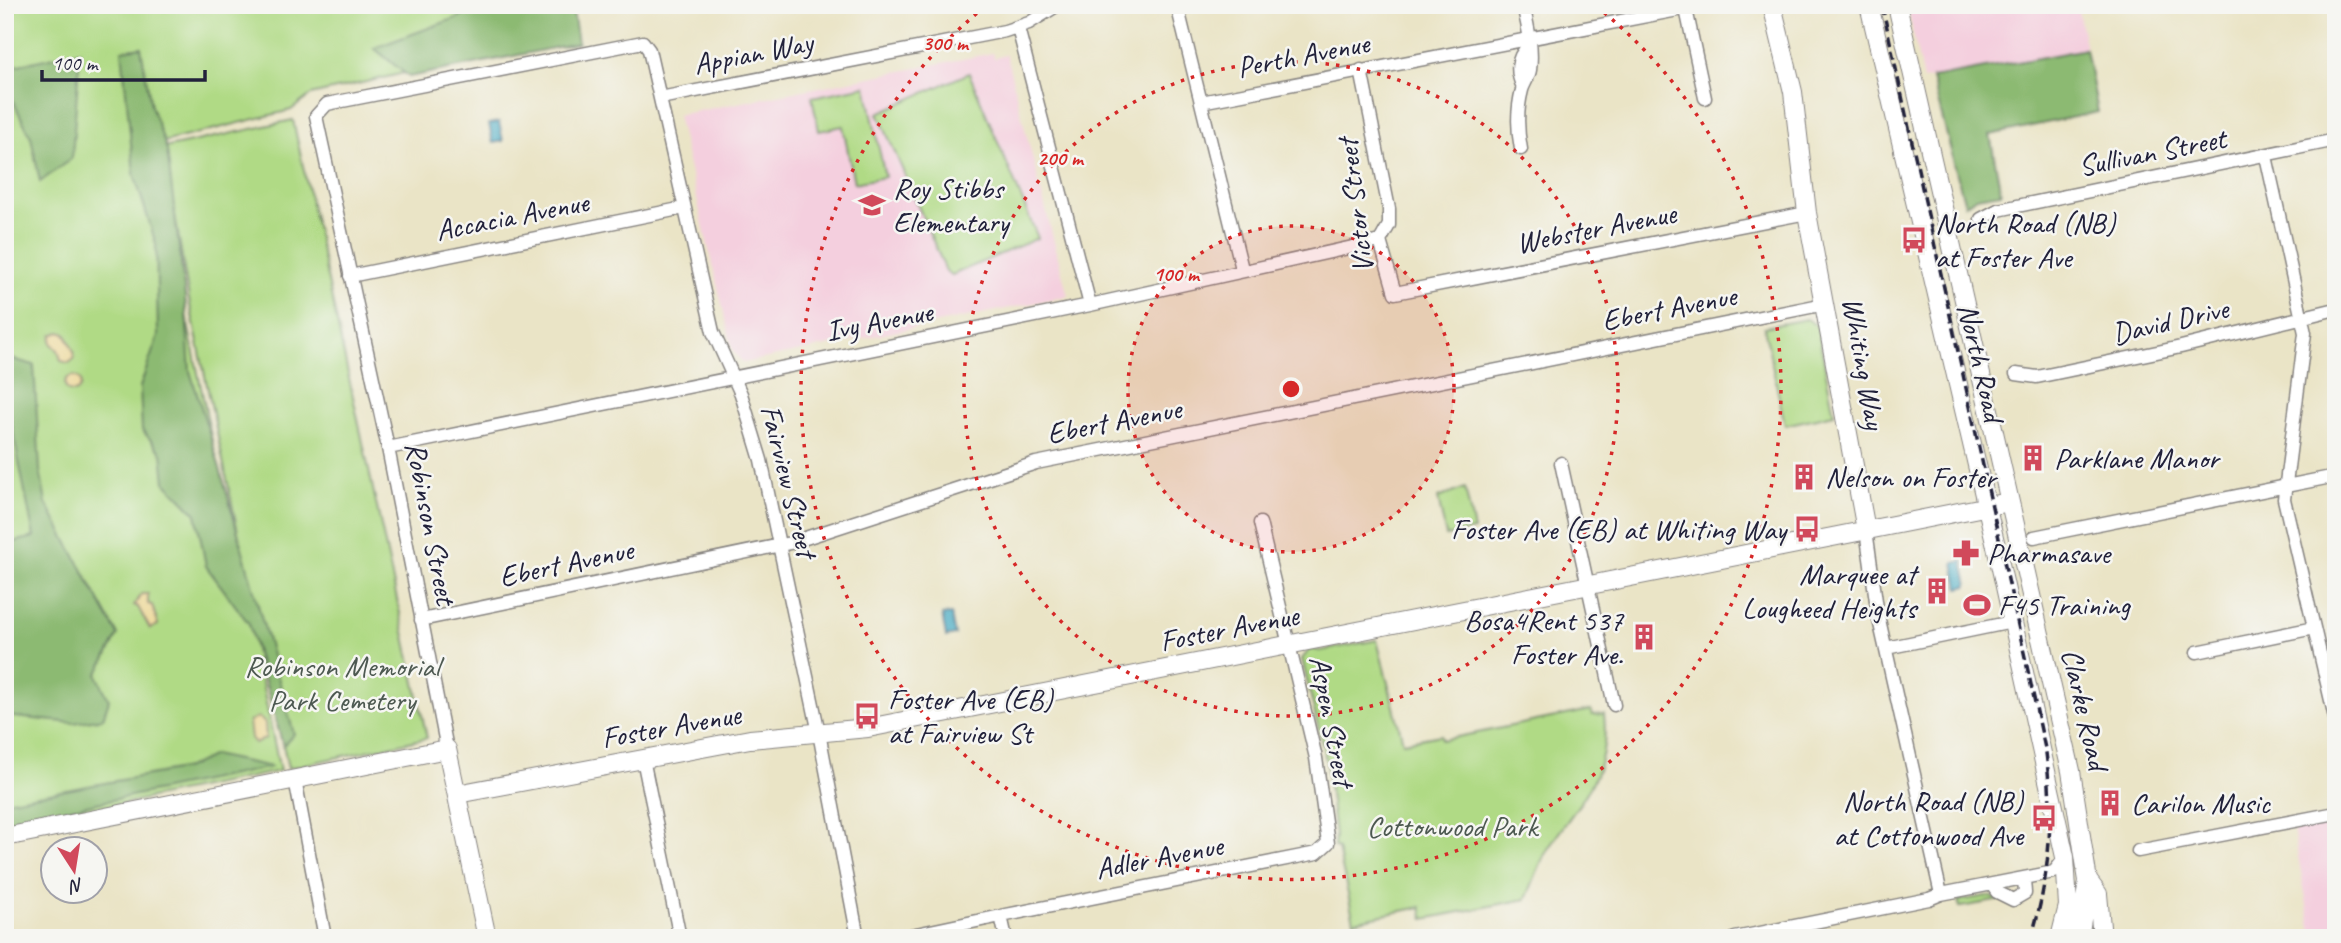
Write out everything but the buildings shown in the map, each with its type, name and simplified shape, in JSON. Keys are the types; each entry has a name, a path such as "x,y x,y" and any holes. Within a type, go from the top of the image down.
{"street":[{"name":"Appian Way","path":"660,98 1018,27 1058,5"},
{"path":"1177,5 1242,269"},
{"path":"1521,149 1517,130 1523,87 1518,63 1529,42 1523,5"},
{"name":"Perth Avenue","path":"1200,102 1361,70 1529,42 1704,5"},
{"name":"Whiting Way","path":"1772,5 1795,105 1807,212 1885,648 1941,894"},
{"name":"North Road","path":"1869,5 2065,857 2069,879 2065,933"},
{"name":"North Road","path":"1897,5 1998,453"},
{"path":"1686,9 1705,98"},
{"path":"1018,27 1090,305"},
{"name":"Fairview Street","path":"316,120 318,112 327,104 636,42 645,44 660,98 713,331 756,443 819,733 858,938"},
{"name":"Victor Street","path":"1361,70 1389,209 1389,225 1380,241 1395,293"},
{"name":"Robinson Street","path":"316,120 388,448 487,938"},
{"name":"Sullivan Street","path":"1981,219 1998,210 2336,141"},
{"path":"2266,156 2305,333 2284,499 2336,722"},
{"name":"Accacia Avenue","path":"350,276 684,208"},
{"name":"Webster Avenue","path":"1395,293 1807,212"},
{"name":"Ivy Avenue","path":"388,448 1090,305 1242,269 1380,241"},
{"name":"Ebert Avenue","path":"421,620 780,546 996,474 1048,461 1825,304"},
{"name":"David Drive","path":"2016,374 2037,377 2202,342 2336,309"},
{"name":"Clarke Road","path":"1998,453 2070,771 2088,881 2079,938"},
{"path":"1560,463 1614,705"},
{"path":"2034,537 2336,476"},
{"name":"Foster Avenue","path":"457,794 750,739 868,728 2009,502"},
{"name":"Aspen Street","path":"1260,523 1316,758 1317,783 1329,839 1325,848"},
{"path":"1885,648 2012,622"},
{"path":"2197,652 2314,628"},
{"path":"5,837 447,749"},
{"path":"643,759 680,938"},
{"path":"295,779 325,938"},
{"path":"2138,851 2336,813"},
{"name":"Adler Avenue","path":"897,938 1317,853 1325,848"},
{"path":"1735,938 2054,873 2065,857"},
{"path":"1996,884 1997,892 2013,900 2026,891 2024,879"},
{"path":"2088,881 2098,894 2102,938"},
{"path":"1001,916 1006,938"},
{"path":"1805,924 1808,938"}],"shaded area":[{"path":"1907,5 2077,5 2086,49 1923,80"},
{"name":"Roy Stibbs Elementary","path":"993,53 994,58 1006,55 1068,296 743,363 733,351 677,115"},
{"path":"2336,820 2336,938 2313,938 2293,829"}],"green space":[{"path":"5,5 545,5 544,40 311,95 291,110 151,145 280,771 5,828"},
{"path":"491,5 572,5 578,43 409,77 374,48"},
{"path":"141,47 151,106 167,150 185,296 190,371 294,734 283,746 249,624 206,566 196,514 165,482 162,453 142,430 140,387 158,336 156,244 134,174 122,50"},
{"path":"2086,49 2098,112 1990,135 2001,193 1976,197 1965,205 1932,78"},
{"path":"80,51 72,158 40,182 31,137 5,85 5,68"},
{"path":"969,73 1038,238 952,275 946,271 878,113"},
{"path":"866,86 885,177 854,183 843,126 819,131 812,97"},
{"name":"Robinson Memorial Park Cemetery","path":"293,120 427,738 288,768 190,305 164,148"},
{"path":"1807,319 1817,326 1834,414 1785,425 1764,327"},
{"path":"5,357 34,365 40,470 46,503 118,635 97,675 109,700 103,718 74,723 5,716 5,544 34,537 5,392"},
{"path":"1465,488 1474,530 1446,536 1438,498"},
{"name":"Cottonwood Park","path":"1377,640 1403,742 1441,735 1442,740 1591,710 1592,715 1604,714 1605,736 1597,772 1581,802 1548,849 1526,899 1424,919 1421,907 1354,921 1338,849 1334,847 1326,760 1302,659 1310,649 1320,651"},
{"path":"213,755 272,767 5,822 5,801 187,768"},
{"path":"1987,896 2001,900 1960,907 1958,901"}],"sand":[{"path":"60,332 66,334 74,352 74,359 69,363 61,361 58,350 51,343 52,335"},
{"path":"73,376 79,378 79,390 73,392 67,390 65,384 67,378"},
{"path":"142,594 148,594 148,604 152,605 158,625 150,629 138,607 134,605"},
{"path":"258,717 265,723 266,738 255,744 251,738 249,722"}],"water":[{"path":"499,122 503,141 493,143 489,124"},
{"path":"1963,561 1968,586 1959,588 1954,563"},
{"path":"951,614 955,635 946,637 942,615"}],"railway":[{"path":"1882,5 2046,753 2050,800 2049,846 2031,938"}],"place":[{"name":"Roy Stibbs Elementary","path":"872,205"},
{"name":"North Road (NB) at Foster Ave","path":"1914,240"},
{"name":"Parklane Manor","path":"2033,458"},
{"name":"Nelson on Foster","path":"1804,477"},
{"name":"Foster Ave (EB) at Whiting Way","path":"1807,529"},
{"name":"Pharmasave","path":"1966,553"},
{"name":"Marquee at Lougheed Heights","path":"1937,591"},
{"name":"F45 Training","path":"1977,605"},
{"name":"Bosa4Rent 537 Foster Ave.","path":"1644,637"},
{"name":"Foster Ave (EB) at Fairview St","path":"867,716"},
{"name":"Carilon Music","path":"2110,803"},
{"name":"North Road (NB) at Cottonwood Ave","path":"2044,818"}]}
